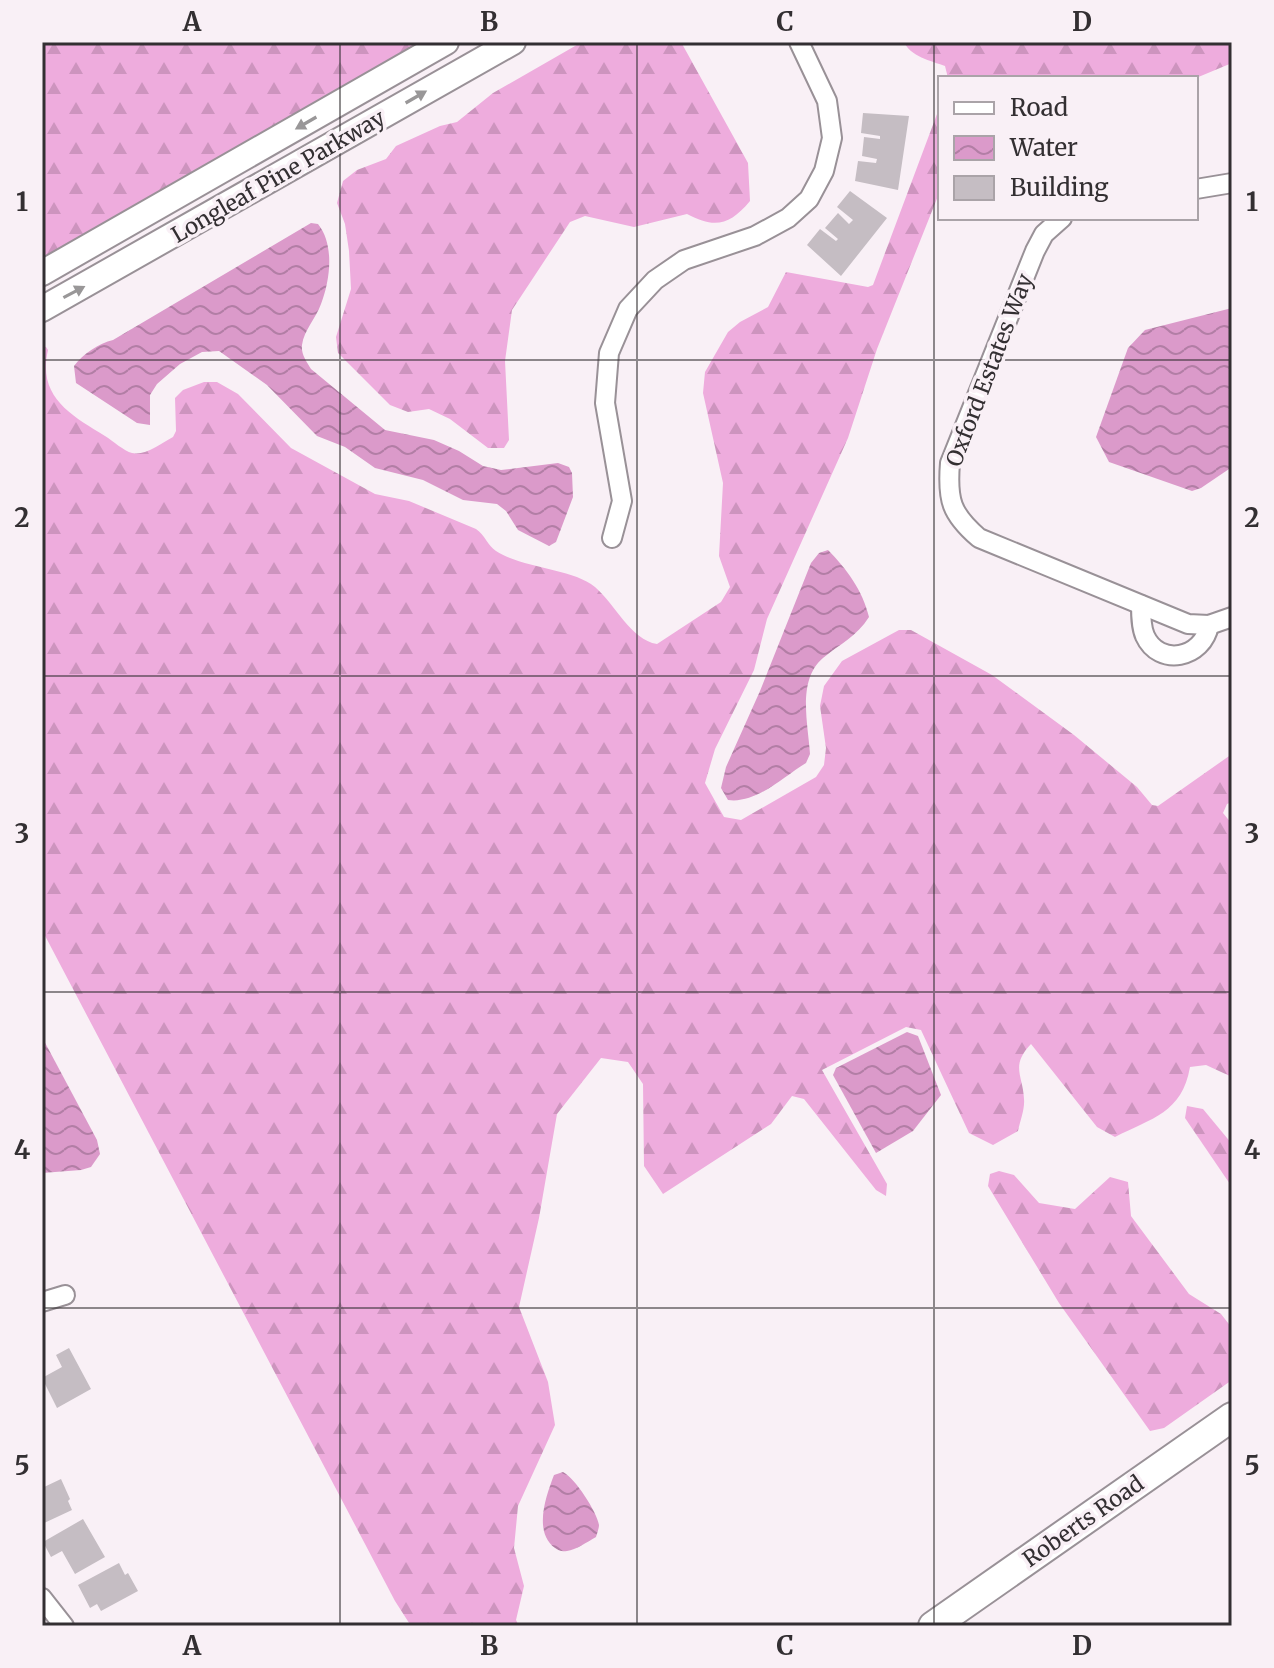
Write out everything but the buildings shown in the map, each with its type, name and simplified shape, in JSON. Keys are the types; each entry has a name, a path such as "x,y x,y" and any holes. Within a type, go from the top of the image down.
{"main road":[{"name":"Longleaf Pine Parkway","path":"42,273 91,248 446,42"},
{"name":"Longleaf Pine Parkway","path":"42,309 513,42"},
{"path":"91,248 105,275"},
{"name":"Roberts Road","path":"933,1626 1232,1417"}],"street":[{"path":"612,538 622,501 605,403 609,353 628,309 655,280 684,260 755,236 788,218 809,199 824,171 832,138 827,101 799,42"},
{"path":"1198,189 1232,183"},
{"name":"Oxford Estates Way","path":"1060,220 1044,234 1035,251 950,463 948,486 952,507 961,522 979,538 1188,624 1209,625"},
{"path":"1141,605 1145,637 1157,651 1177,656 1197,649 1206,640 1209,625 1232,617"},
{"path":"42,1302 65,1295"},
{"path":"42,1598 64,1626"}],"green space":[{"path":"42,42 422,42 42,265"},
{"path":"582,42 681,42 748,163 750,201 729,220 714,223 687,214 634,227 585,216 570,222 512,310 505,361 509,440 504,448 488,448 450,419 429,409 408,412 390,405 338,353 336,337 351,289 345,224 337,203 343,181 357,170 386,159 396,146 440,126 457,122 493,93"},
{"path":"904,42 1232,42 1232,63 1198,77 948,76 945,66 927,60"},
{"path":"938,111 938,196 877,349 848,438 767,619 754,670 715,749 705,783 724,817 741,820 816,777 824,765 826,748 820,706 824,686 842,661 899,630 911,630 992,675 1074,735 1137,787 1152,805 1158,806 1232,754 1232,802 1227,804 1223,813 1232,824 1232,1077 1206,1065 1190,1067 1186,1082 1173,1104 1153,1119 1115,1137 1097,1127 1031,1044 1019,1065 1024,1103 1018,1131 993,1145 969,1133 921,1030 906,1027 822,1070 887,1184 886,1196 876,1190 804,1099 792,1096 771,1124 663,1194 644,1166 643,1084 628,1062 601,1058 557,1114 539,1218 519,1307 548,1382 555,1425 518,1506 514,1548 524,1586 516,1620 519,1626 411,1626 395,1601 42,930 42,346 48,350 47,380 60,403 129,452 148,451 173,437 176,431 175,398 183,390 204,382 217,382 238,394 291,448 375,494 409,501 476,529 493,549 507,557 585,581 602,594 639,636 657,644 721,602 730,587 719,556 723,483 703,393 705,372 728,332 768,307 786,272 868,287 873,285"},
{"path":"1187,1106 1203,1109 1232,1144 1232,1187 1185,1118"},
{"path":"999,1171 1014,1175 1039,1203 1075,1209 1110,1177 1128,1182 1131,1216 1189,1294 1221,1314 1232,1328 1232,1380 1164,1428 1150,1431 1059,1303 988,1186 990,1174"}],"water":[{"path":"311,223 318,224 323,233 329,263 324,295 302,345 311,369 385,430 434,440 483,466 501,470 558,463 569,467 573,497 556,542 549,546 518,530 506,511 497,504 463,500 423,480 375,468 345,447 317,436 267,385 219,351 202,352 180,364 157,384 150,395 150,425 137,423 76,383 74,366 92,350"},
{"path":"1232,308 1232,467 1192,491 1109,462 1096,437 1128,348 1145,330"},
{"path":"828,550 853,580 869,617 854,635 823,658 810,678 806,716 810,754 806,763 759,794 728,800 721,788 726,767 811,563 819,553"},
{"path":"907,1032 918,1036 941,1095 913,1131 876,1153 833,1075 836,1068"},
{"path":"42,1037 97,1140 100,1154 91,1167 42,1173"},
{"path":"563,1472 585,1496 599,1525 596,1537 578,1547 560,1551 544,1533 543,1513 554,1475"}]}
